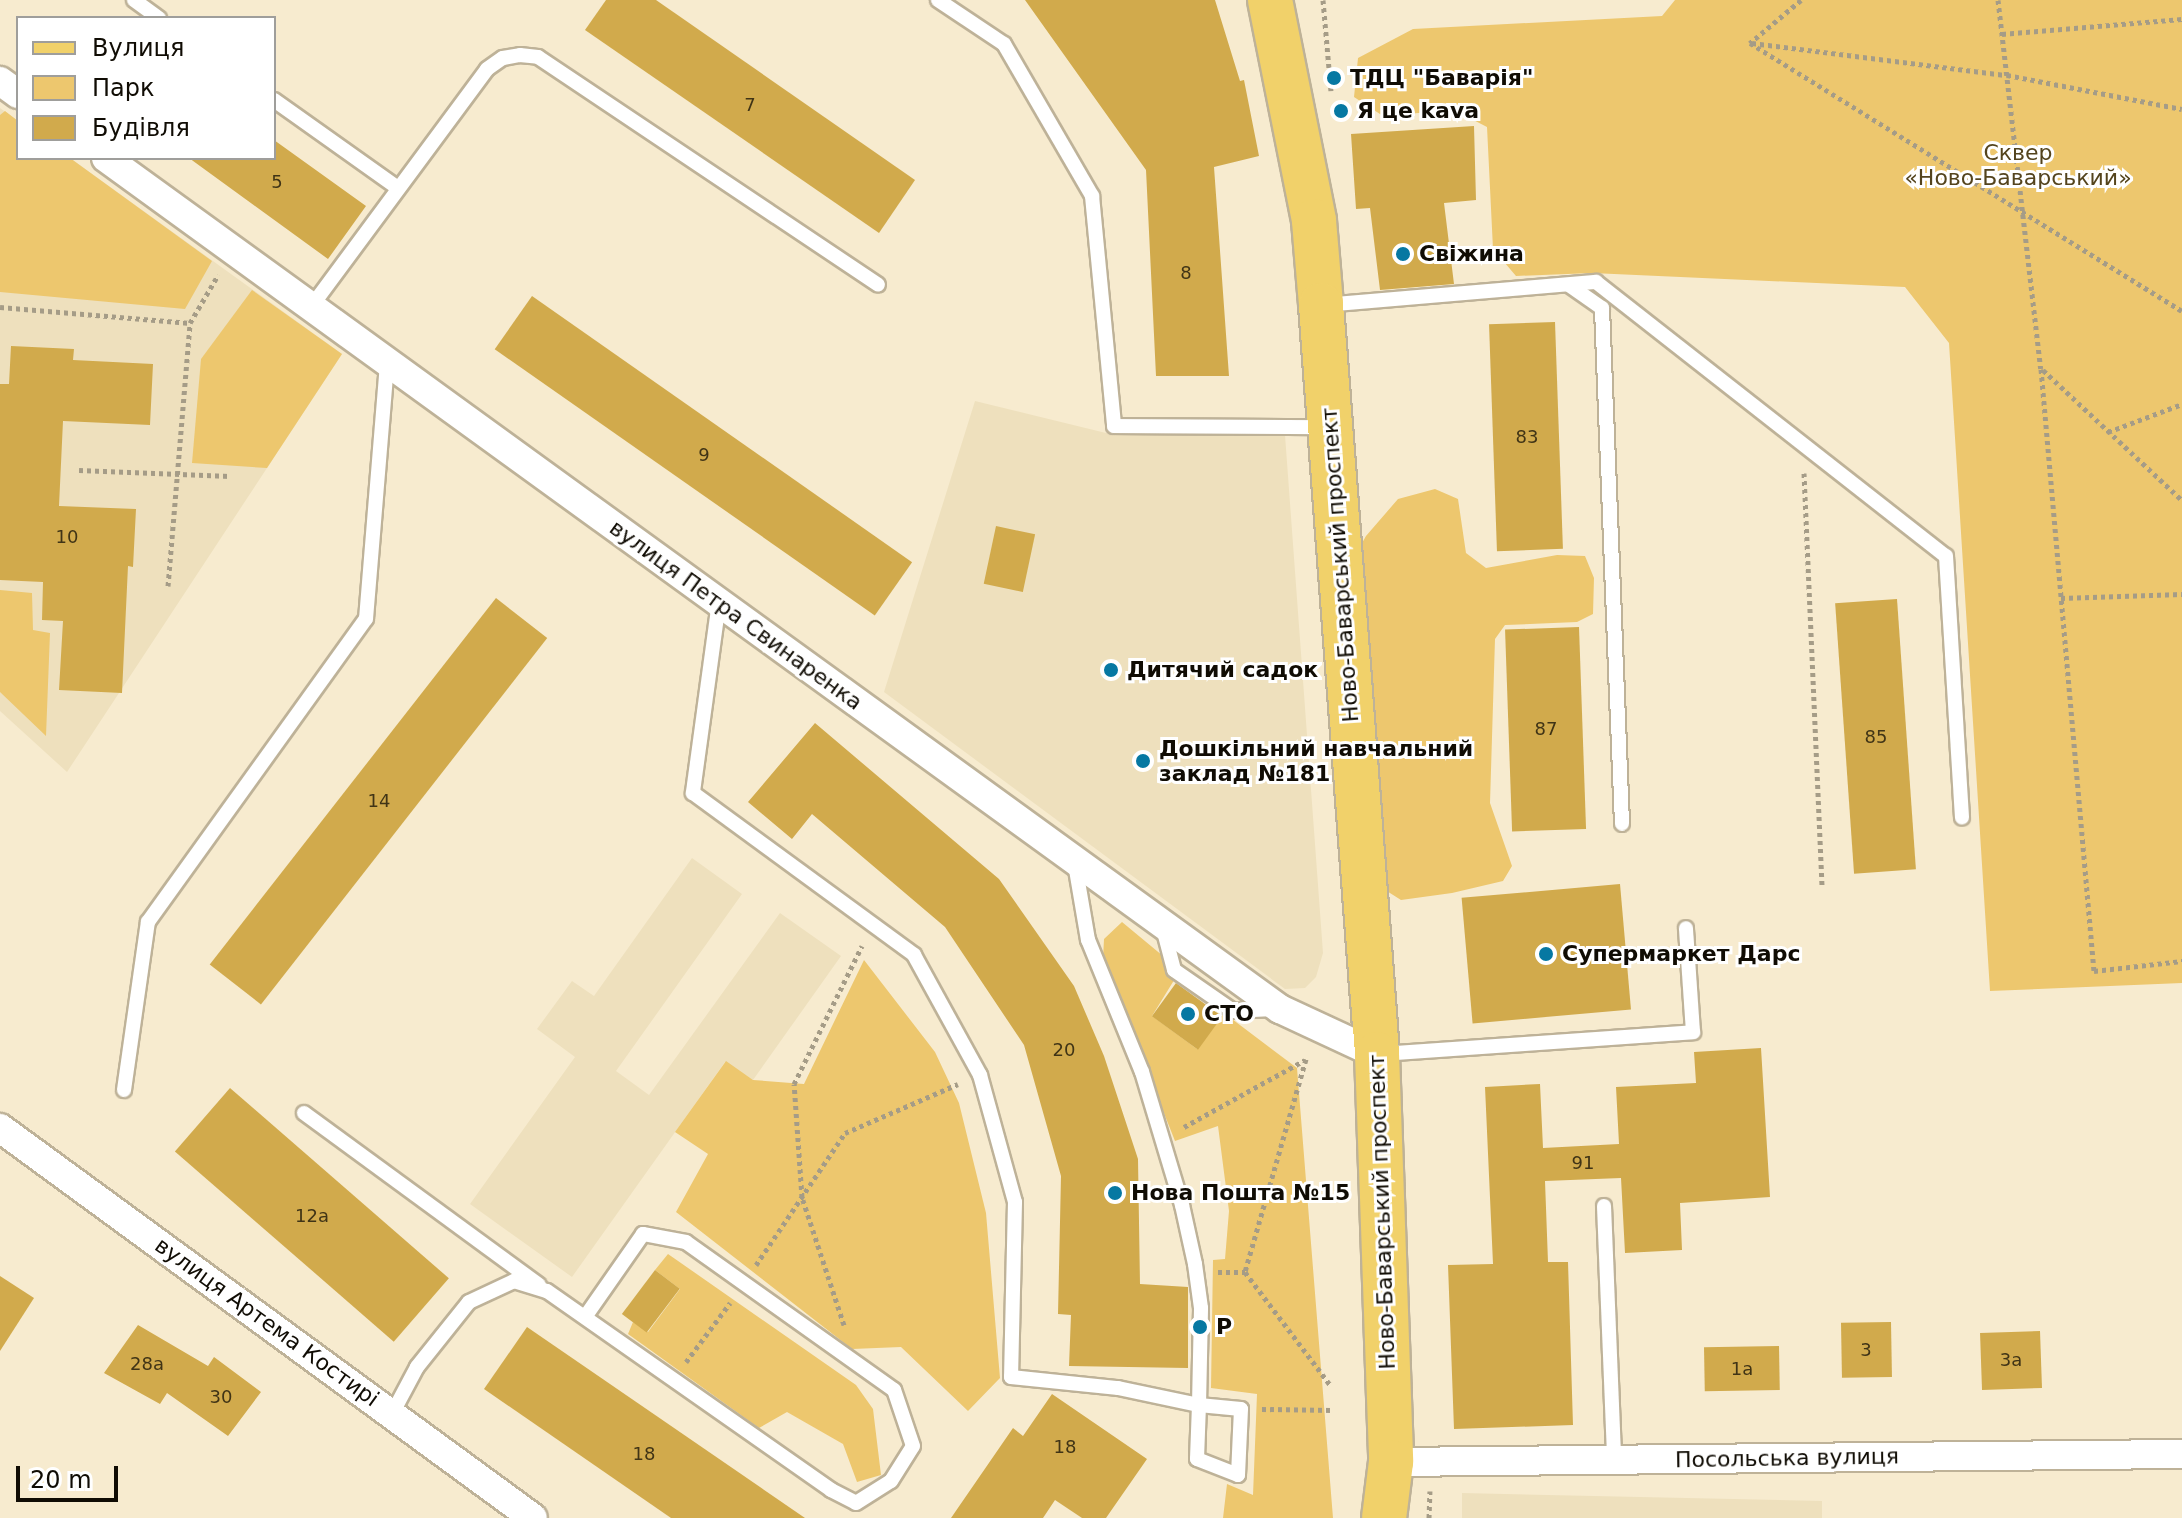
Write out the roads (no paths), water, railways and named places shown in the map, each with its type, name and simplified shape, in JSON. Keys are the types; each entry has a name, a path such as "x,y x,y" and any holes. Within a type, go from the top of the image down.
{"main road":[{"name":"Ново-Баварський проспект","path":"1270,0 1314,221 1321,305 1377,1054 1391,1462 1384,1518"}],"street":[{"name":"вулиця Петра Свинаренка","path":"109,160 1280,1009 1377,1054"},
{"name":"вулиця Артема Костирі","path":"0,1128 533,1518"},
{"name":"Посольська вулиця","path":"1391,1462 2182,1454"}],"lane":[{"path":"134,0 156,16"},
{"path":"938,0 1004,44 1092,196 1114,426 1330,427"},
{"path":"311,307 487,69 503,58 538,57 878,285"},
{"path":"276,101 398,188"},
{"path":"1321,305 1596,282 1946,556 1962,818"},
{"path":"1569,285 1602,308 1622,824"},
{"path":"124,1090 148,922 366,619 387,362"},
{"path":"719,602 693,793 914,955 980,1075 1015,1202 1011,1377 1118,1388 1199,1405 1241,1409 1238,1475 1197,1459 1199,1405 1201,1308 1182,1205 1142,1072 1088,940 1074,860"},
{"path":"1377,1054 1693,1032 1686,928"},
{"path":"304,1113 547,1291 831,1490 856,1503 891,1481 913,1446 894,1390 686,1242 643,1234 585,1317"},
{"path":"1604,1206 1614,1460"},
{"path":"392,1414 417,1367 469,1302 514,1281 547,1291"}],"place":[{"name":"ТДЦ \"Баварія\"","path":"1334,78"},
{"name":"Я це kava","path":"1341,111"},
{"name":"Свіжина","path":"1403,254"},
{"name":"Дитячий садок","path":"1111,670"},
{"name":"Дошкільний навчальний заклад №181","path":"1143,761"},
{"name":"Супермаркет Дарс","path":"1546,954"},
{"name":"СТО","path":"1188,1014"},
{"name":"Нова Пошта №15","path":"1115,1193"},
{"name":"Р","path":"1200,1327"}],"park label":[{"name":"Сквер «Ново-Баварський»","path":"2018,164"}]}
